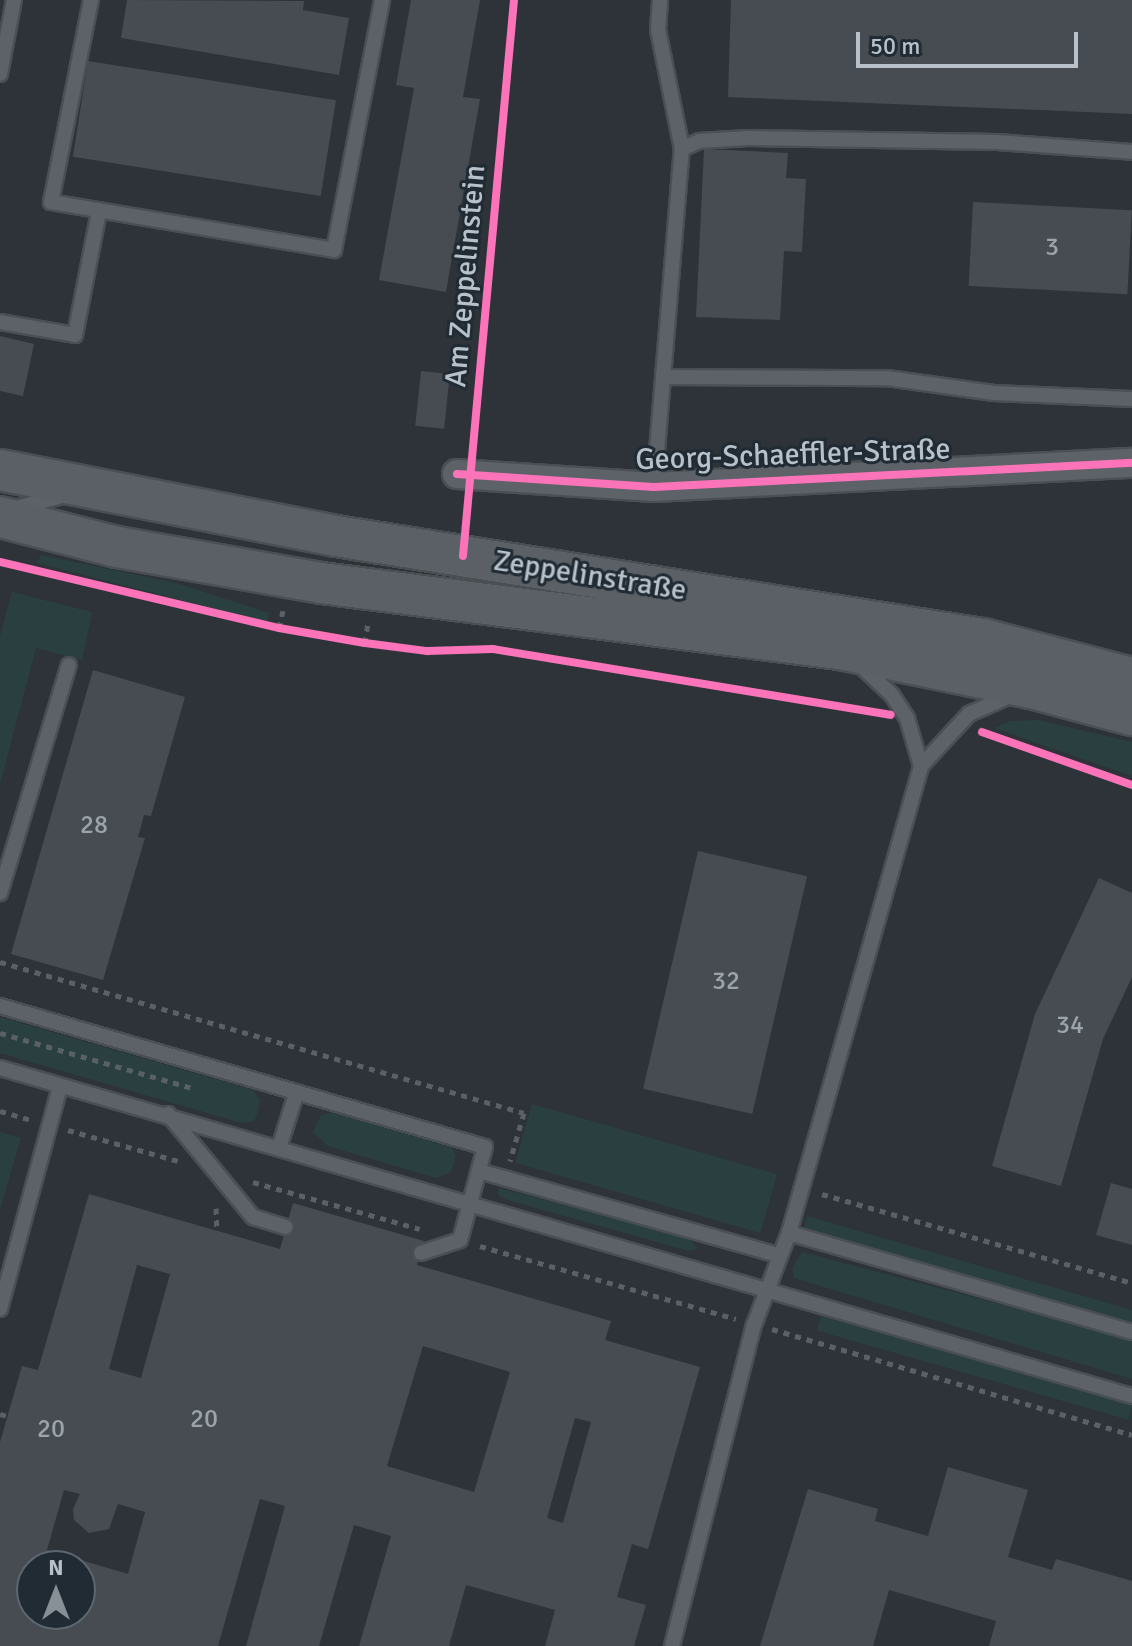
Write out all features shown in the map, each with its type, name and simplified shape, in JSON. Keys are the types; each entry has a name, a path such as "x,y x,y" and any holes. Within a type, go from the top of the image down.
{"main road":[{"name":"Zeppelinstraße","path":"0,470 94,492 336,536 983,639 1132,678"},
{"name":"Zeppelinstraße","path":"0,515 132,550 307,581 839,649 1031,688 1132,715"}],"street":[{"name":"Georg-Schaeffler-Straße","path":"457,474 654,487 1132,463"}],"lane":[{"path":"0,74 14,0"},
{"path":"91,0 51,202 334,250 382,0"},
{"path":"654,487 682,149 658,30 660,0"},
{"path":"682,149 699,141 748,138 997,142 1132,152"},
{"path":"0,322 75,335 99,211"},
{"path":"664,377 887,378 994,393 1132,399"},
{"path":"0,515 94,492"},
{"path":"839,649 892,695 907,718 921,766"},
{"path":"0,893 69,665"},
{"path":"672,1646 754,1325 778,1255 789,1233 921,766 969,714 1031,688"},
{"path":"0,1006 485,1147 460,1240 421,1253"},
{"path":"0,1068 168,1114 1132,1396"},
{"path":"0,1309 60,1086"},
{"path":"279,1148 296,1094"},
{"path":"168,1114 253,1217 286,1227"},
{"path":"479,1171 778,1255"},
{"path":"789,1233 1132,1332"}],"path":[{"path":"279,628 283,610"},
{"path":"365,643 369,621"},
{"path":"0,962 524,1113 509,1165 522,1169"},
{"path":"0,1033 211,1093"},
{"path":"0,1111 460,1240 1132,1435"},
{"path":"801,1189 1132,1283"},
{"path":"0,1414 7,1416"}],"green space":[{"path":"41,555 176,583 269,613 267,622 37,563"},
{"path":"12,592 92,612 82,660 36,648 0,784 0,636"},
{"path":"1038,720 1132,742 1132,776 994,728 1010,721"},
{"path":"0,1017 253,1090 260,1100 257,1115 254,1121 242,1123 0,1053"},
{"path":"532,1104 777,1174 760,1233 515,1163"},
{"path":"334,1112 452,1148 456,1155 451,1172 436,1178 328,1146 313,1132 321,1115"},
{"path":"0,1132 21,1138 0,1209"},
{"path":"499,1188 688,1237 697,1248 689,1251 508,1200 498,1195"},
{"path":"807,1216 1132,1310 1132,1322 803,1232"},
{"path":"802,1252 1132,1339 1132,1379 794,1278 792,1268"},
{"path":"821,1316 1132,1405 1128,1420 817,1330"}],"building":[{"path":"127,0 304,1 303,10 349,18 339,75 121,38"},
{"path":"411,0 480,0 463,97 480,99 446,292 379,280 414,88 396,85"},
{"path":"731,0 1132,0 1132,114 728,97"},
{"path":"88,61 336,100 321,196 73,157"},
{"path":"704,149 788,153 786,178 806,179 802,252 784,251 780,320 696,317"},
{"path":"973,202 1132,210 1127,294 969,286"},
{"path":"0,336 34,344 23,396 0,391"},
{"path":"421,371 450,374 444,429 415,426"},
{"path":"93,670 185,697 151,816 144,815 138,837 145,838 103,980 11,954"},
{"path":"698,851 807,876 752,1114 643,1089"},
{"path":"1099,878 1132,893 1132,977 1103,1039 1061,1186 992,1166 1035,1014"},
{"path":"1111,1183 1132,1189 1132,1245 1096,1235"},
{"path":"89,1194 280,1249 293,1203 424,1241 417,1265 611,1321 605,1340 700,1367 648,1549 632,1544 617,1597 646,1605 634,1646 545,1646 555,1610 466,1585 449,1646 359,1646 391,1536 354,1525 319,1646 246,1646 285,1506 260,1499 218,1646 0,1646 0,1442 22,1366 38,1370","holes":["137,1265 170,1274 141,1378 109,1369","423,1346 510,1372 474,1492 387,1466","575,1418 591,1422 563,1523 547,1518"]},
{"path":"948,1467 1028,1490 1008,1557 1052,1570 1056,1559 1132,1581 1132,1646 989,1646 996,1621 889,1590 873,1646 760,1646 808,1489 878,1509 875,1521 928,1536"}],"cycle path":[{"name":"Am Zeppelinstein","path":"463,556 514,0"},
{"path":"457,474 654,487 1132,463"},
{"path":"0,562 279,628 365,643 427,651 493,649 891,715"},
{"path":"982,732 1132,785"}]}
